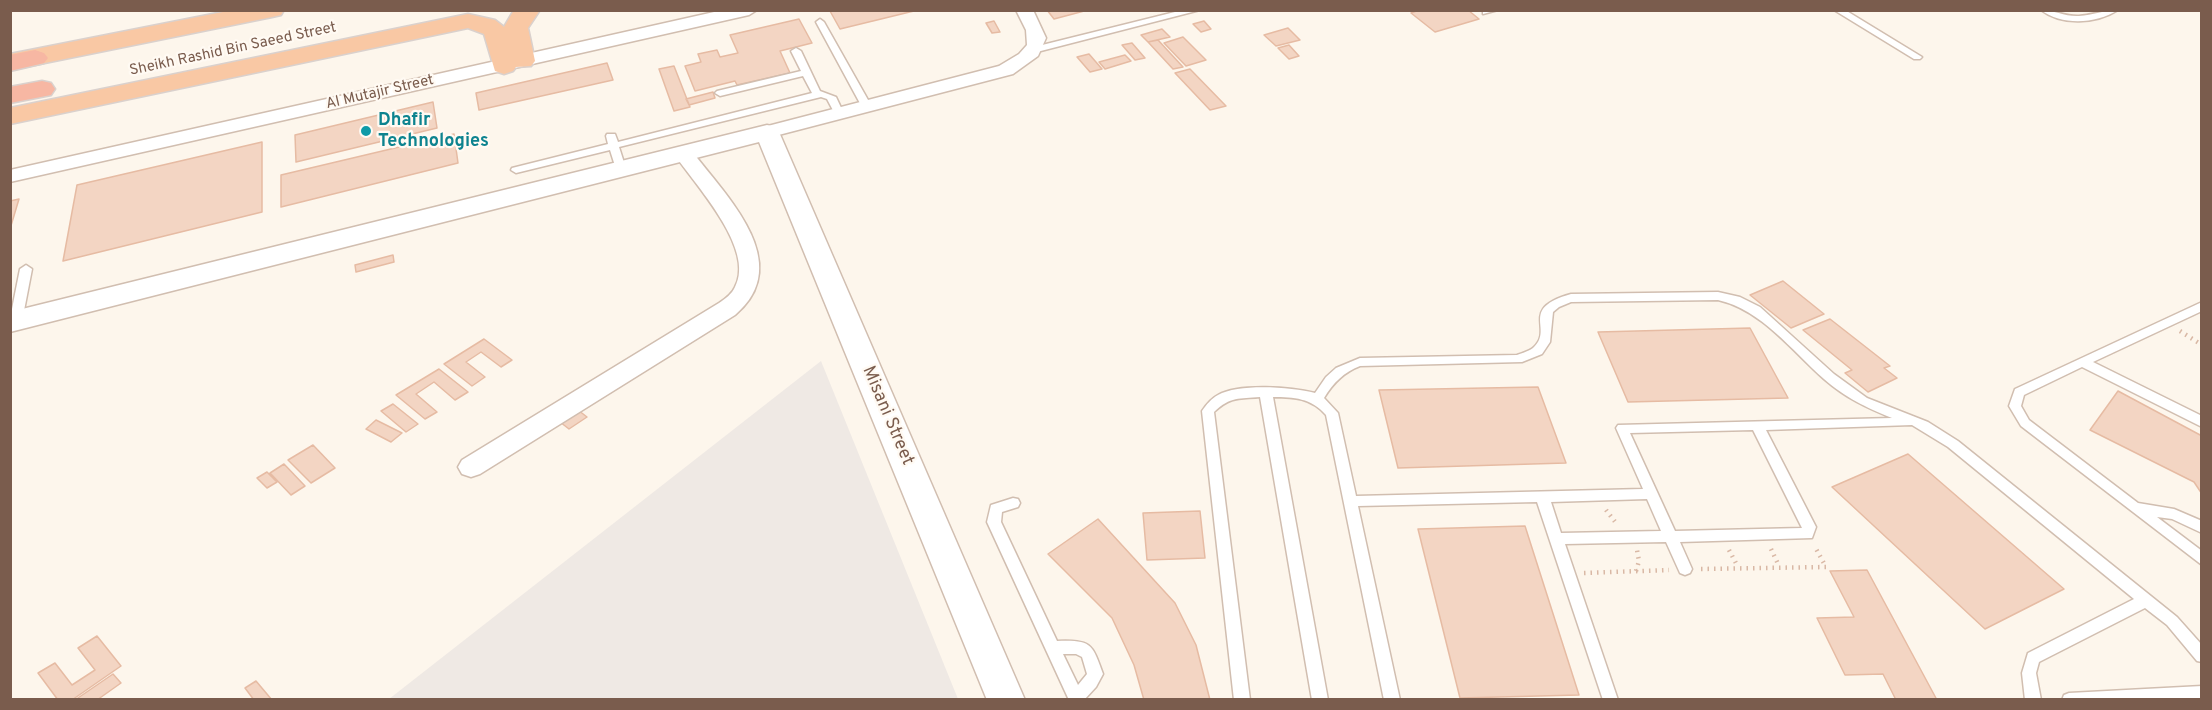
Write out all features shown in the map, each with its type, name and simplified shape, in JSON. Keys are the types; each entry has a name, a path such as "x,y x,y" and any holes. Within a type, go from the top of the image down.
{"highway":[{"name":"Sheikh Rashid Bin Saeed Street","path":"19,61 272,10"},
{"name":"Sheikh Rashid Bin Saeed Street","path":"10,96 423,10"},
{"path":"513,64 514,30 528,10"},
{"path":"10,116 468,21 491,26 513,64"}],"street":[{"name":"Al Mutajir Street","path":"10,176 749,10"},
{"path":"13,322 615,150 684,154 993,75 1017,64 1033,50 1037,43 1036,27 1024,10"},
{"name":"Misani Street","path":"767,132 1006,699"},
{"path":"471,467 728,309 743,294 750,272 743,240 684,154"}],"lane":[{"path":"1033,50 1196,10"},
{"path":"1838,10 1917,57"},
{"path":"2045,10 2063,18 2081,21 2114,10"},
{"path":"820,22 867,107"},
{"path":"796,51 817,95"},
{"path":"720,93 806,72"},
{"path":"516,170 615,150 817,95 824,94 831,97 839,114"},
{"path":"13,322 26,269"},
{"path":"1318,398 1331,377 1340,370 1360,362 1518,359 1532,355 1546,339 1544,316 1547,310 1571,298 1718,296 1736,300 1756,310 1830,377 1863,402 1916,422 1953,444 2146,600 2181,630 2202,656"},
{"path":"2202,306 2019,392 2016,398 2019,414 2025,423 2202,559"},
{"path":"2082,362 2202,422"},
{"path":"1266,394 1320,699"},
{"path":"1242,699 1208,418 1209,411 1220,399 1229,395 1266,394 1302,394 1318,398 1332,413 1392,699"},
{"path":"1685,569 1622,428 1916,422"},
{"path":"1557,539 1807,534 1809,527 1757,425"},
{"path":"1350,501 1651,494"},
{"path":"1542,496 1611,699"},
{"path":"1013,503 996,510 994,522 1076,698 1095,674 1088,653 1074,647 1053,648"},
{"path":"2135,508 2174,514 2202,528"},
{"path":"2033,699 2029,674 2033,658 2146,600"},
{"path":"2070,699 2202,693"}],"path":[{"path":"2167,323 2202,345"},
{"path":"1568,573 1826,567 1807,534"}],"shaded area":[{"path":"821,361 958,699 389,699"}],"building":[{"path":"918,10 840,29 830,11"},
{"path":"1047,10 1088,10 1054,19"},
{"path":"1419,10 1468,10 1479,19 1435,32 1411,13"},
{"path":"799,19 812,43 780,51 790,73 737,85 735,81 695,91 685,66 701,62 698,54 717,50 720,57 738,53 730,35"},
{"path":"994,21 1000,32 992,33 986,23"},
{"path":"1204,21 1211,29 1201,32 1193,24"},
{"path":"1288,28 1300,40 1276,46 1264,35"},
{"path":"1162,29 1170,37 1148,42 1141,35"},
{"path":"1183,37 1206,60 1186,66 1164,43"},
{"path":"1158,40 1183,67 1173,69 1148,42"},
{"path":"1132,43 1145,58 1135,60 1122,45"},
{"path":"1289,45 1299,56 1289,59 1278,48"},
{"path":"1089,54 1102,69 1090,72 1077,57"},
{"path":"1125,55 1131,61 1105,69 1099,62"},
{"path":"607,63 613,80 479,110 476,93"},
{"path":"674,66 690,107 674,111 659,69"},
{"path":"1190,69 1226,106 1210,110 1175,73"},
{"path":"713,92 715,98 689,105 686,99"},
{"name":"Dhafir Technologies","path":"433,102 437,128 296,162 295,135"},
{"path":"454,134 458,163 281,207 281,175"},
{"path":"262,142 262,212 63,261 77,185"},
{"path":"19,199 10,229 10,201"},
{"path":"393,255 394,262 356,272 355,265"},
{"path":"1783,281 1824,314 1791,328 1750,295"},
{"path":"1830,319 1890,366 1884,368 1897,378 1868,392 1845,373 1852,370 1803,330"},
{"path":"1750,328 1788,398 1628,402 1598,332"},
{"path":"484,339 512,360 501,367 481,352 466,362 485,377 472,386 444,364"},
{"path":"439,369 468,392 455,400 434,382 416,394 437,412 425,419 396,395"},
{"path":"1538,387 1566,463 1398,468 1379,390"},
{"path":"2118,391 2202,436 2202,494 2194,482 2090,430"},
{"path":"393,404 418,424 406,432 381,411"},
{"path":"578,410 587,417 569,429 560,422"},
{"path":"376,420 402,433 391,442 366,429"},
{"path":"313,445 335,468 311,483 288,460"},
{"path":"1908,454 2064,589 1985,629 1832,487"},
{"path":"284,464 305,486 291,495 270,473"},
{"path":"267,472 277,482 267,488 257,478"},
{"path":"1200,511 1205,558 1147,560 1143,513"},
{"path":"1098,519 1175,603 1196,645 1210,700 1144,700 1134,665 1112,618 1048,554"},
{"path":"1525,526 1579,695 1460,698 1418,529"},
{"path":"1867,570 1937,700 1896,700 1883,674 1845,675 1817,618 1854,617 1830,571"},
{"path":"97,636 121,666 72,700 58,700 38,673 55,663 72,685 95,670 78,648"},
{"path":"113,674 121,683 97,700 75,700"},
{"path":"256,681 272,700 254,700 245,688"}],"place":[{"name":"Dhafir Technologies","path":"366,131"}]}
